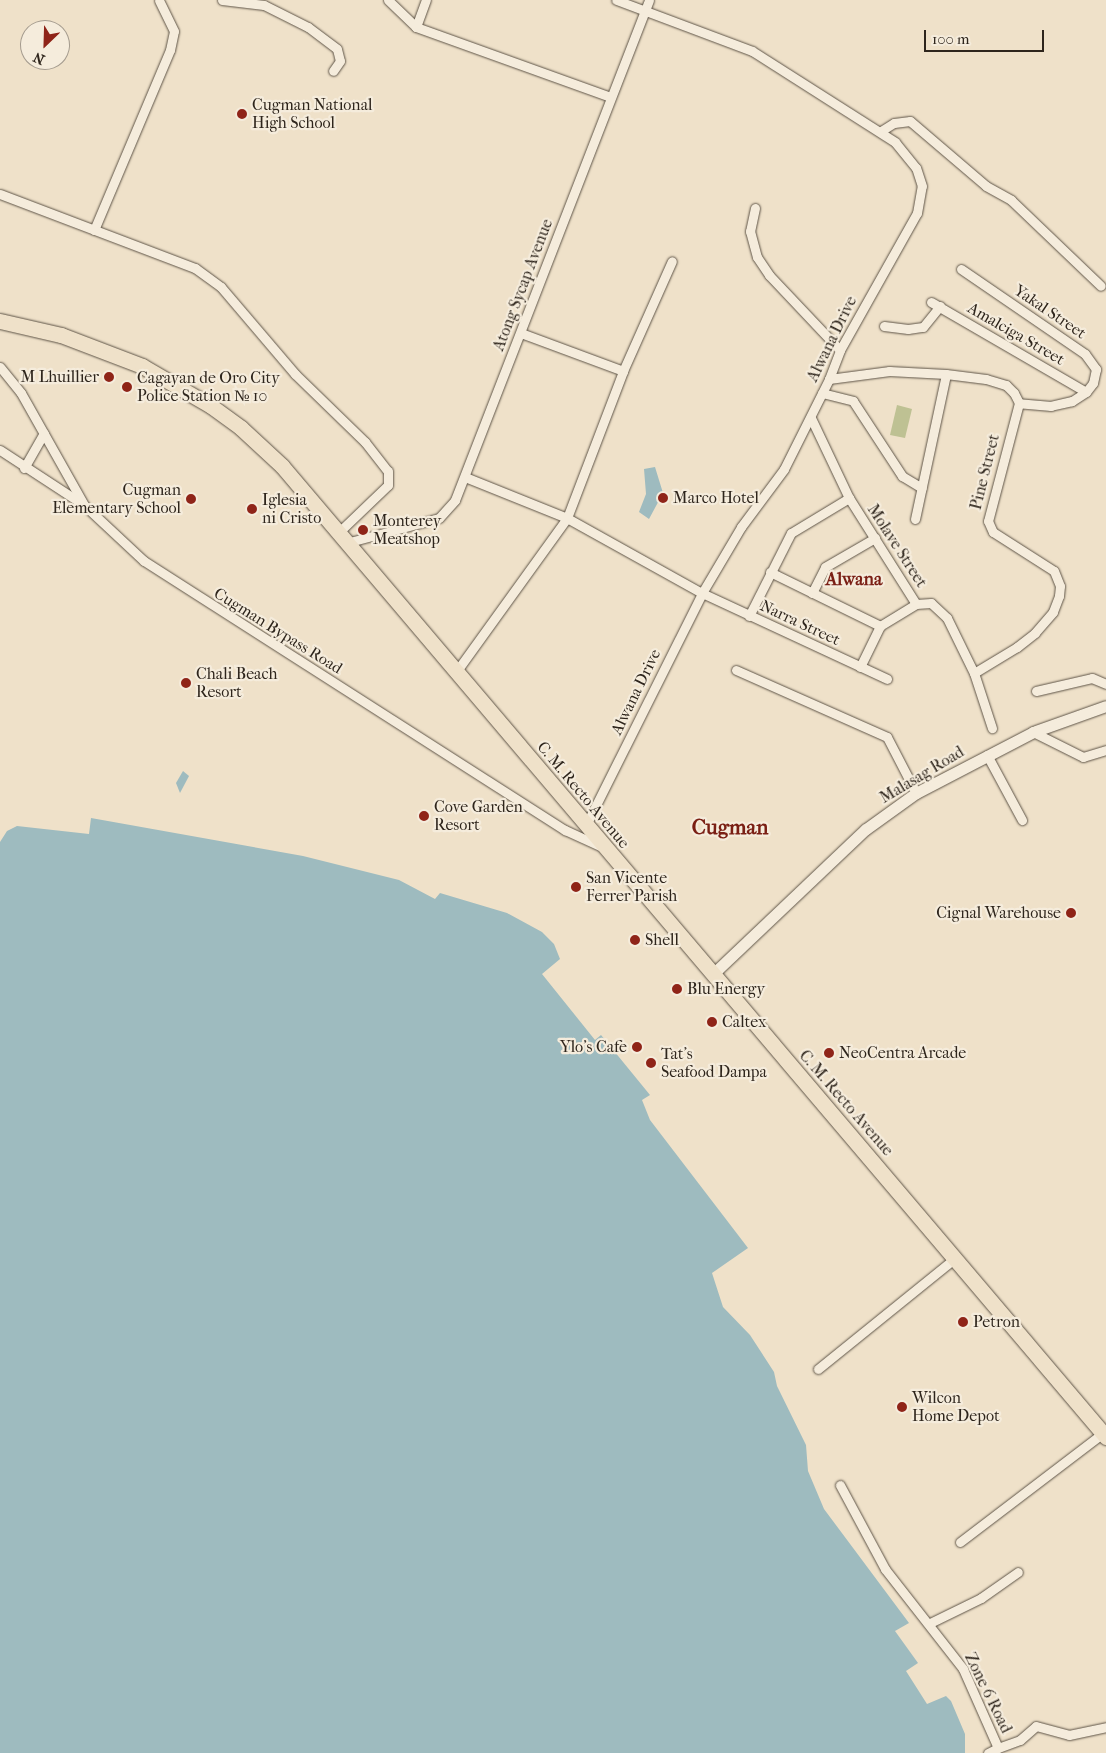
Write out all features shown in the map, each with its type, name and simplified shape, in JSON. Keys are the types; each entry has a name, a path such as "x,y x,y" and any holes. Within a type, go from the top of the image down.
{"highway":[{"name":"C. M. Recto Avenue","path":"0,321 86,343 180,385 258,442 290,475 606,850 714,972 1104,1435"}],"street":[{"path":"94,230 170,50 174,31 159,0"},
{"path":"222,0 264,5 308,27 337,49 340,61 333,71"},
{"path":"388,0 416,27 610,97"},
{"path":"416,27 426,0"},
{"name":"Alwana Drive","path":"586,825 702,593 741,527 775,485 811,418 840,350 905,236 922,196 922,186 916,168 895,142 880,131 752,51 616,0"},
{"name":"Atong Sycap Avenue","path":"342,538 376,535 445,514 466,477 610,97 650,0"},
{"path":"880,131 894,123 910,121 986,186 1011,200 1101,286"},
{"path":"0,194 195,268 214,281 295,374 365,442 388,472 389,481 342,538"},
{"path":"755,208 750,231 757,257 769,275 840,350"},
{"path":"456,672 568,518 623,371 672,261"},
{"name":"Yakal Street","path":"960,270 1086,354 1096,369 1093,383 1086,392"},
{"name":"Amalciga Street","path":"931,302 1086,392"},
{"path":"884,326 923,327 940,306"},
{"path":"521,333 623,371"},
{"name":"Cugman Bypass Road","path":"0,367 21,392 84,505 124,546 168,580 565,830 606,850"},
{"path":"829,379 889,371 946,374 986,379 1006,385 1018,403 1051,406 1072,401 1086,392"},
{"path":"915,519 946,374"},
{"path":"822,393 848,397 860,407 902,476 922,488"},
{"name":"Pine Street","path":"974,673 1017,648 1053,612 1060,596 1060,586 1054,571 993,532 988,521 1018,403"},
{"name":"Molave Street","path":"811,418 849,498 916,604 931,603 947,618 974,673 992,728"},
{"path":"24,468 44,433"},
{"path":"0,450 24,468 84,505"},
{"name":"Narra Street","path":"466,477 568,518 702,593 887,679"},
{"path":"749,616 791,533 849,498"},
{"path":"812,593 825,567 874,538"},
{"path":"770,572 880,626"},
{"path":"860,667 880,626 916,604"},
{"path":"736,670 886,737 916,793"},
{"path":"1036,691 1092,678 1106,684"},
{"name":"Malasag Road","path":"714,972 866,829 916,793 1033,732 1106,706"},
{"path":"1033,732 1083,758 1106,750"},
{"path":"987,755 1022,820"},
{"path":"818,1369 956,1258"},
{"path":"960,1542 1104,1435"},
{"name":"Zone 6 Road","path":"840,1485 884,1569 930,1623 964,1669 998,1748 1020,1740 1036,1726 1069,1735 1106,1727"},
{"path":"930,1623 981,1598 1018,1572"},
{"path":"988,1753 998,1748"}],"green space":[{"path":"897,405 912,409 905,438 890,435"}],"water":[{"path":"655,467 663,493 649,519 639,512 646,494 644,469"},
{"path":"183,771 189,776 180,793 176,783"},
{"path":"91,818 303,856 399,880 435,899 440,893 507,913 542,932 554,944 560,959 542,974 595,1040 601,1035 650,1095 642,1100 650,1120 748,1248 712,1273 723,1307 750,1335 774,1372 777,1386 806,1445 808,1471 824,1509 909,1623 895,1631 918,1663 906,1671 927,1704 946,1696 951,1701 965,1734 965,1753 0,1753 0,842 7,831 17,826 89,834"}],"place":[{"name":"Cugman National High School","path":"242,114"},
{"name":"M Lhuillier","path":"109,377"},
{"name":"Cagayan de Oro City Police Station № 10","path":"127,387"},
{"name":"Marco Hotel","path":"663,498"},
{"name":"Cugman Elementary School","path":"191,499"},
{"name":"Iglesia ni Cristo","path":"252,509"},
{"name":"Monterey Meatshop","path":"363,530"},
{"name":"Chali Beach Resort","path":"186,683"},
{"name":"Cove Garden Resort","path":"424,816"},
{"name":"San Vicente Ferrer Parish","path":"576,887"},
{"name":"Cignal Warehouse","path":"1071,913"},
{"name":"Shell","path":"635,940"},
{"name":"Blu Energy","path":"677,989"},
{"name":"Caltex","path":"712,1022"},
{"name":"Ylo's Cafe","path":"637,1047"},
{"name":"NeoCentra Arcade","path":"829,1053"},
{"name":"Tat's Seafood Dampa","path":"651,1063"},
{"name":"Petron","path":"963,1322"},
{"name":"Wilcon Home Depot","path":"902,1407"}],"district":[{"name":"Alwana","path":"854,580"},
{"name":"Cugman","path":"730,827"}]}
